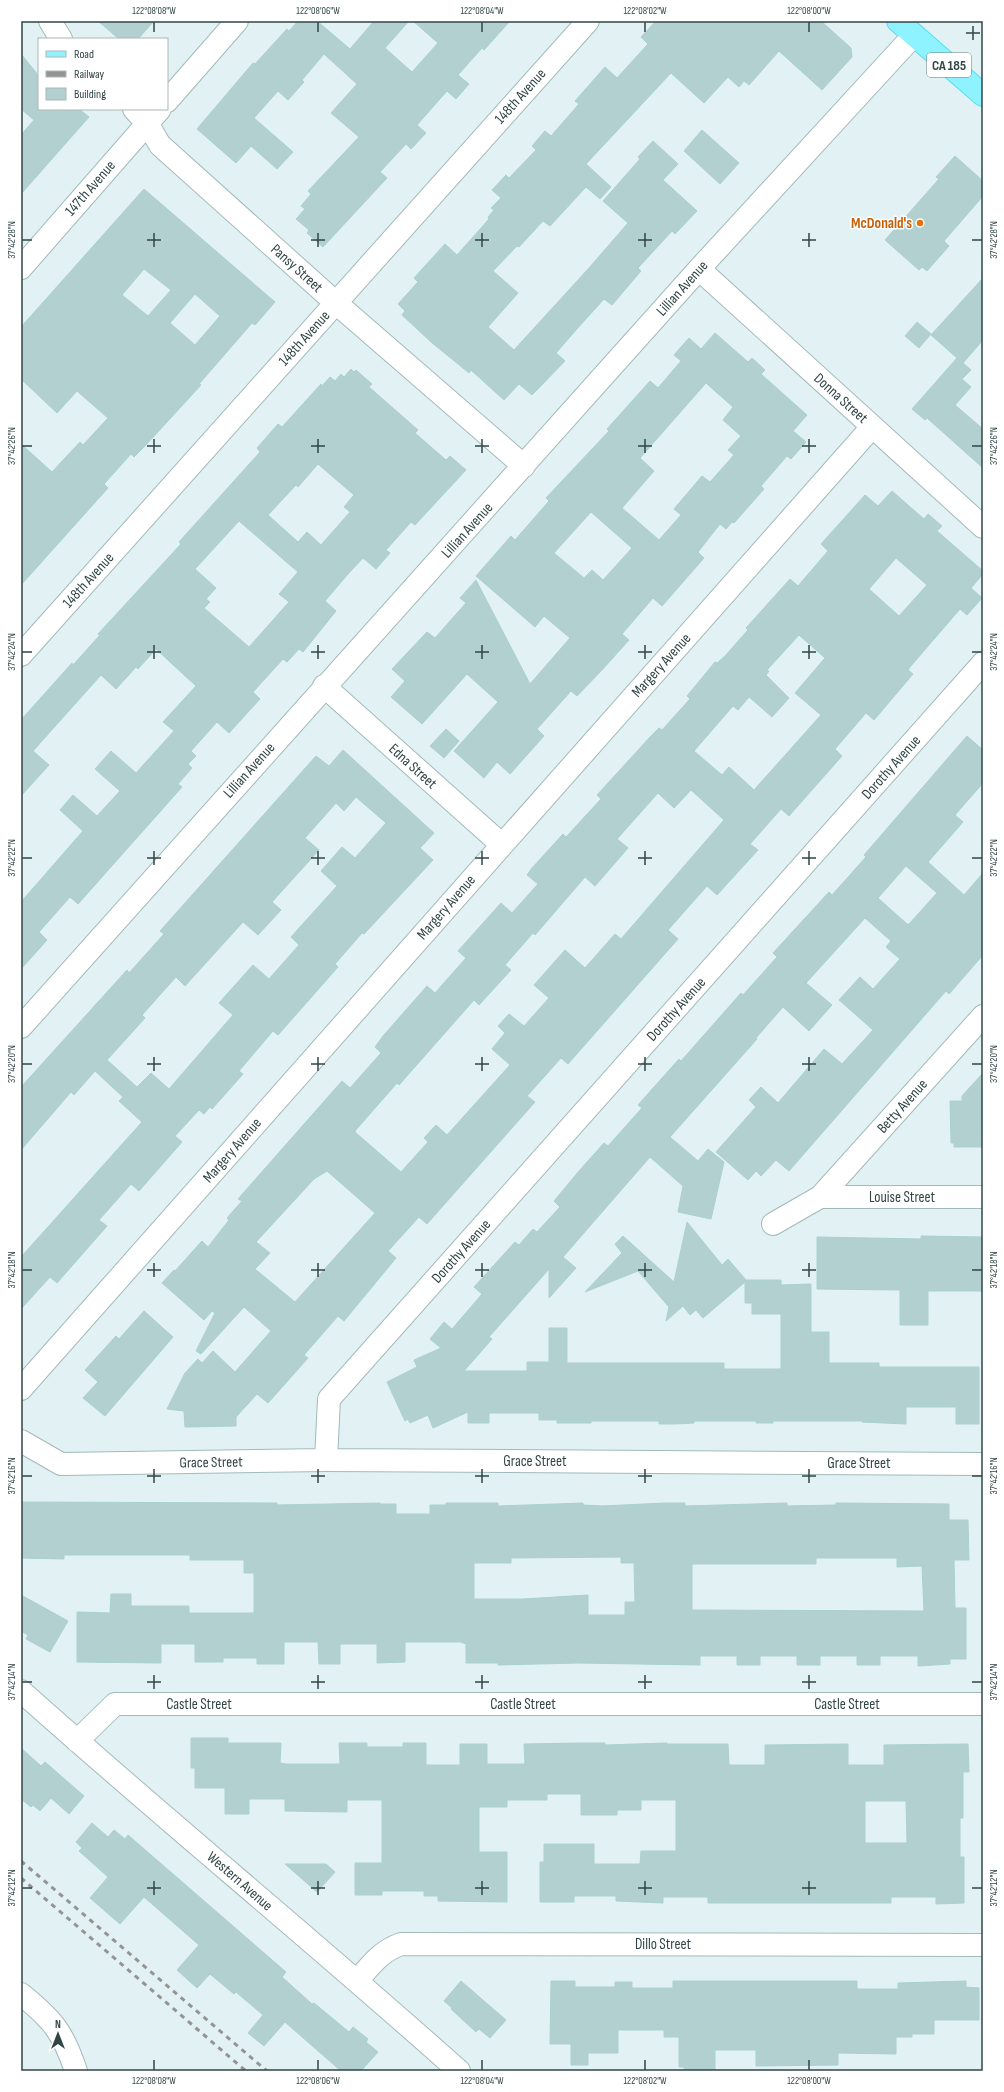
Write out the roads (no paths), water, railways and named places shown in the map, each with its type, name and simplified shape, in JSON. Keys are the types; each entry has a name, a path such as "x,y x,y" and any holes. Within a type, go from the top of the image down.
{"main road":[{"name":"CA 185","path":"906,28 983,95"}],"street":[{"path":"50,21 60,38"},
{"path":"168,100 236,21"},
{"name":"148th Avenue","path":"21,655 588,21"},
{"name":"Lillian Avenue","path":"21,1026 699,269 906,28"},
{"name":"Pansy Street","path":"147,114 160,145 336,303 524,466"},
{"name":"147th Avenue","path":"23,263 147,114"},
{"name":"Donna Street","path":"699,269 983,526"},
{"name":"Margery Avenue","path":"21,1389 501,844 872,427"},
{"name":"Dorothy Avenue","path":"326,1460 329,1399 982,668"},
{"name":"Edna Street","path":"324,686 501,844"},
{"name":"Betty Avenue","path":"820,1197 983,1016"},
{"path":"774,1224 820,1197"},
{"name":"Louise Street","path":"820,1197 983,1197"},
{"name":"Grace Street","path":"21,1441 61,1464 326,1460 983,1464"},
{"name":"Western Avenue","path":"21,1691 459,2071"},
{"name":"Castle Street","path":"77,1741 115,1704 983,1704"},
{"name":"Dillo Street","path":"357,1981 378,1957 389,1948 401,1944 983,1945"},
{"path":"21,1994 51,2020 66,2043 76,2071"}],"railway":[{"path":"21,1861 267,2071"},
{"path":"21,1878 246,2071"}],"place":[{"name":"McDonald's","path":"920,223"}]}
